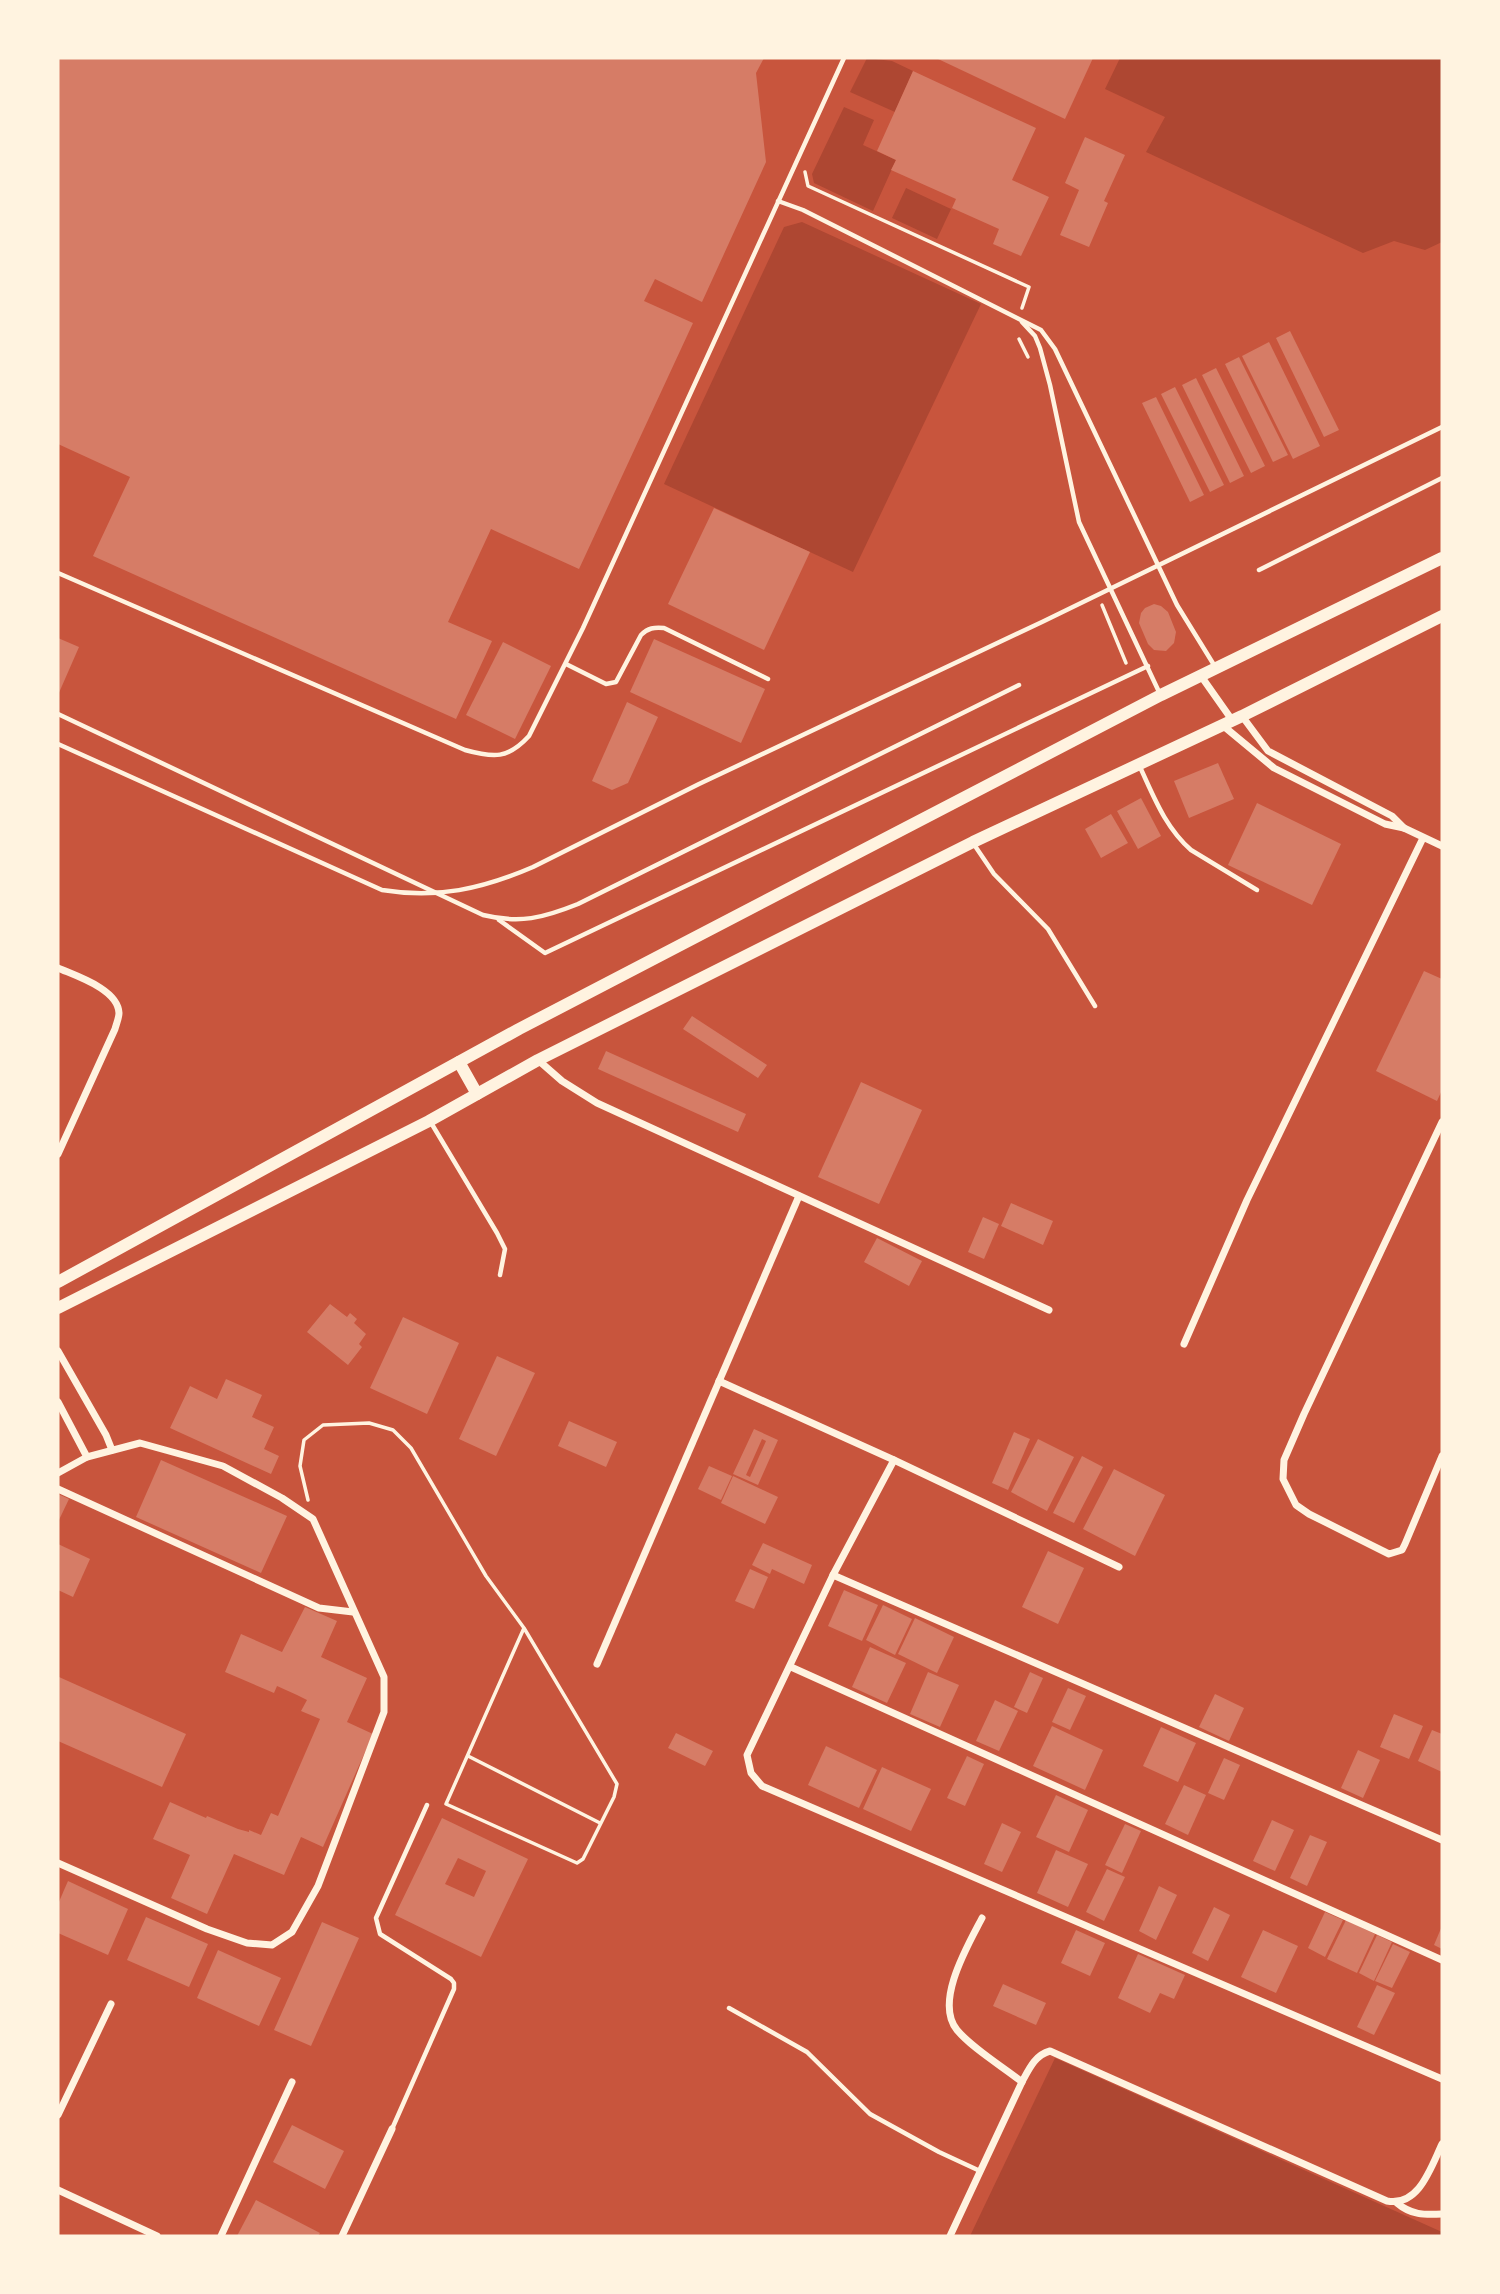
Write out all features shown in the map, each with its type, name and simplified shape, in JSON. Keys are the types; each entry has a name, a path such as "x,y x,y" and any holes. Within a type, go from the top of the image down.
{"main road":[{"path":"58,1282 459,1062 1161,695 1442,558"},
{"path":"58,1308 429,1121 538,1060 973,842 1232,720 1442,616"},
{"path":"459,1062 477,1094"}],"street":[{"path":"1202,676 1232,720 1275,768 1385,824 1404,828 1442,846"},
{"path":"1232,720 1268,751 1392,816 1404,828"},
{"path":"1184,1344 1247,1200 1423,838"},
{"path":"58,968 101,988 114,1000 119,1013 115,1029 58,1154"},
{"path":"538,1060 579,1094 1049,1310"},
{"path":"1442,1122 1304,1414 1284,1460 1283,1479 1296,1505 1302,1510 1389,1555 1402,1550 1442,1456"},
{"path":"597,1664 799,1196"},
{"path":"58,1352 112,1450"},
{"path":"719,1381 894,1460 1119,1567"},
{"path":"58,1402 87,1457"},
{"path":"58,1473 87,1457 139,1443 223,1466 282,1498 313,1519 384,1677 384,1712 318,1886 292,1932 272,1945 247,1943 207,1929 58,1863"},
{"path":"894,1460 832,1575 791,1667 747,1755 751,1773 762,1786 1442,2078"},
{"path":"58,1489 319,1608 353,1612"},
{"path":"832,1575 1442,1840"},
{"path":"791,1667 1442,1960"},
{"path":"982,1918 953,1979 949,2011 956,2029 1022,2082"},
{"path":"58,2115 111,2004"},
{"path":"950,2236 1022,2082 1033,2062 1042,2053 1051,2051 1380,2198 1397,2203 1415,2214 1442,2214"},
{"path":"221,2236 292,2082"},
{"path":"341,2236 392,2129"},
{"path":"1397,2203 1410,2197 1426,2179 1442,2144"},
{"path":"58,2190 157,2236"}],"lane":[{"path":"58,573 465,750 488,756 515,750 529,736 566,664 844,58"},
{"path":"778,201 803,210 1041,330 1055,349 1177,606 1216,669"},
{"path":"1018,320 1035,336 1040,348 1079,522 1161,695"},
{"path":"58,744 382,890 427,895 464,890 533,867 699,783 1042,622 1442,427"},
{"path":"1259,570 1442,478"},
{"path":"566,664 606,684 617,682 641,635 647,629 655,627 664,628 768,679"},
{"path":"495,918 545,953 1147,666"},
{"path":"58,714 483,915 531,920 578,904 1019,685"},
{"path":"1138,763 1163,817 1181,842 1257,890"},
{"path":"973,842 994,874 1048,929 1095,1006"},
{"path":"429,1121 505,1249 500,1275"},
{"path":"392,2129 454,1989 451,1979 380,1934 375,1923 427,1805"},
{"path":"729,2008 807,2052 870,2113 939,2152 981,2171"}],"path":[{"path":"811,161 805,172 808,186 1029,287 1018,320"},
{"path":"1014,329 1032,366"},
{"path":"1101,603 1131,674"},
{"path":"313,1519 299,1466 304,1440 323,1425 369,1423 393,1430 411,1448 486,1576 524,1628 617,1784 614,1797 583,1858 577,1863 446,1804 524,1628"},
{"path":"468,1756 600,1823"}],"shaded area":[{"path":"867,58 892,61 913,71 895,112 850,92"},
{"path":"1120,58 1442,58 1442,242 1425,250 1394,241 1363,253 1146,152 1165,117 1105,89"},
{"path":"844,107 874,120 863,145 896,160 873,211 814,183 812,174"},
{"path":"906,188 951,209 937,239 892,218"},
{"path":"802,222 981,304 853,572 664,484 784,227"},
{"path":"1055,2058 1442,2232 1442,2236 970,2236"}],"building":[{"path":"58,58 764,58 756,73 766,162 702,302 655,279 644,301 693,323 579,569 491,529 448,622 492,641 456,719 93,556 130,477 58,444"},
{"path":"936,58 1093,58 1065,119"},
{"path":"913,71 1036,128 1012,180 1049,197 1021,256 993,244 999,229 952,208 956,199 891,170 896,160 877,151"},
{"path":"1085,137 1125,155 1104,201 1108,203 1089,247 1060,235 1079,190 1065,183"},
{"path":"1290,331 1339,430 1324,437 1276,338"},
{"path":"1269,342 1320,446 1293,459 1242,356"},
{"path":"1239,357 1288,455 1273,462 1225,364"},
{"path":"1216,368 1265,466 1251,473 1202,375"},
{"path":"1196,378 1244,476 1230,483 1182,385"},
{"path":"1175,387 1224,485 1210,492 1161,394"},
{"path":"1156,397 1204,495 1190,502 1142,403"},
{"path":"714,508 810,552 764,650 668,604"},
{"path":"1154,604 1168,612 1176,632 1174,643 1166,651 1154,650 1148,644 1139,623 1141,613"},
{"path":"58,638 79,647 58,695"},
{"path":"654,639 765,689 741,743 630,692"},
{"path":"503,642 551,666 515,739 466,715"},
{"path":"627,702 658,717 628,783 612,790 592,781"},
{"path":"1218,763 1234,799 1189,818 1174,781"},
{"path":"1141,798 1161,836 1138,849 1117,811"},
{"path":"1257,803 1341,844 1312,905 1228,865"},
{"path":"1111,814 1128,843 1101,858 1085,829"},
{"path":"1424,971 1442,979 1442,1090 1437,1101 1376,1071"},
{"path":"692,1016 767,1065 758,1078 683,1029"},
{"path":"606,1051 746,1114 738,1132 598,1069"},
{"path":"861,1082 922,1110 879,1204 818,1177"},
{"path":"1011,1203 1053,1221 1043,1245 1001,1226"},
{"path":"983,1217 999,1224 984,1259 968,1252"},
{"path":"877,1238 922,1261 909,1286 864,1262"},
{"path":"330,1304 347,1317 350,1313 357,1319 354,1323 366,1334 359,1344 362,1347 348,1365 307,1332"},
{"path":"403,1317 459,1343 427,1414 370,1388"},
{"path":"497,1356 535,1373 496,1456 459,1439"},
{"path":"226,1379 262,1395 252,1417 274,1427 264,1449 279,1456 271,1474 170,1428 190,1386 217,1399"},
{"path":"569,1421 617,1442 606,1467 558,1446"},
{"path":"754,1429 778,1440 758,1485 733,1474","holes":["762,1439 766,1441 750,1477 746,1475"]},
{"path":"1014,1432 1030,1439 1008,1490 992,1483"},
{"path":"1038,1439 1074,1457 1047,1511 1011,1492"},
{"path":"1082,1456 1103,1467 1074,1523 1053,1513"},
{"path":"161,1460 287,1516 261,1573 136,1517"},
{"path":"709,1466 732,1476 721,1500 698,1489"},
{"path":"1114,1469 1165,1495 1135,1556 1083,1529"},
{"path":"733,1476 778,1497 765,1524 721,1503"},
{"path":"58,1494 69,1499 58,1522"},
{"path":"763,1543 812,1565 804,1584 772,1569 770,1574 752,1565"},
{"path":"58,1544 90,1559 73,1597 58,1590"},
{"path":"1048,1551 1084,1568 1058,1624 1022,1607"},
{"path":"750,1569 768,1577 754,1609 735,1601"},
{"path":"844,1590 878,1605 862,1641 828,1626"},
{"path":"883,1605 912,1619 895,1655 866,1640"},
{"path":"305,1607 337,1621 321,1657 367,1678 347,1722 373,1734 323,1847 301,1837 284,1875 234,1854 207,1914 171,1898 190,1855 153,1839 170,1802 206,1818 207,1816 261,1835 271,1813 278,1816 320,1719 301,1711 307,1700 297,1695 277,1686 274,1693 225,1672 241,1634 282,1652"},
{"path":"915,1618 954,1637 937,1673 898,1654"},
{"path":"870,1647 906,1663 887,1703 852,1687"},
{"path":"928,1672 959,1685 940,1727 910,1714"},
{"path":"1030,1672 1043,1678 1027,1713 1014,1707"},
{"path":"59,1677 186,1734 162,1787 58,1741"},
{"path":"1068,1688 1086,1696 1070,1730 1052,1722"},
{"path":"1215,1694 1244,1708 1229,1741 1199,1727"},
{"path":"995,1700 1018,1711 999,1751 976,1741"},
{"path":"1394,1714 1423,1726 1409,1759 1380,1747"},
{"path":"1052,1726 1103,1750 1085,1790 1033,1766"},
{"path":"1161,1727 1196,1743 1178,1782 1143,1766"},
{"path":"1432,1730 1442,1734 1442,1772 1418,1761"},
{"path":"676,1733 713,1751 705,1766 668,1748"},
{"path":"826,1746 877,1770 859,1808 808,1785"},
{"path":"1358,1750 1380,1760 1363,1798 1341,1788"},
{"path":"967,1756 984,1764 965,1806 947,1798"},
{"path":"1224,1758 1240,1765 1224,1800 1208,1793"},
{"path":"882,1767 931,1789 911,1831 863,1809"},
{"path":"1184,1785 1206,1795 1188,1835 1165,1824"},
{"path":"1056,1795 1088,1810 1069,1852 1036,1837"},
{"path":"442,1818 528,1859 481,1957 395,1915","holes":["458,1858 486,1871 474,1897 445,1884"]},
{"path":"1272,1820 1294,1830 1275,1871 1253,1861"},
{"path":"1002,1823 1021,1832 1002,1872 984,1864"},
{"path":"1125,1824 1141,1831 1122,1873 1105,1865"},
{"path":"1310,1835 1327,1842 1307,1886 1290,1878"},
{"path":"1056,1850 1088,1864 1068,1907 1037,1893"},
{"path":"1107,1869 1125,1877 1104,1921 1086,1912"},
{"path":"68,1881 128,1909 108,1955 58,1933 58,1904"},
{"path":"1159,1886 1177,1895 1156,1940 1139,1931"},
{"path":"1214,1907 1230,1915 1208,1961 1192,1953"},
{"path":"1325,1912 1343,1920 1325,1957 1308,1948"},
{"path":"146,1917 208,1944 189,1987 127,1960"},
{"path":"1346,1920 1375,1934 1357,1973 1327,1959"},
{"path":"322,1922 359,1938 311,2046 274,2030"},
{"path":"1442,1926 1442,1949 1434,1945"},
{"path":"1076,1930 1105,1943 1090,1976 1061,1963"},
{"path":"1263,1930 1298,1946 1276,1993 1241,1977"},
{"path":"1377,1935 1392,1942 1374,1981 1359,1973"},
{"path":"1393,1944 1410,1952 1392,1988 1375,1981"},
{"path":"218,1950 281,1978 259,2026 197,1998"},
{"path":"1138,1954 1185,1975 1174,1999 1160,1993 1150,2013 1118,1998"},
{"path":"1003,1984 1046,2003 1036,2025 993,2006"},
{"path":"1377,1985 1395,1993 1374,2035 1357,2027"},
{"path":"292,2125 344,2151 325,2189 273,2162"},
{"path":"256,2200 320,2233 318,2236 237,2236"}]}
